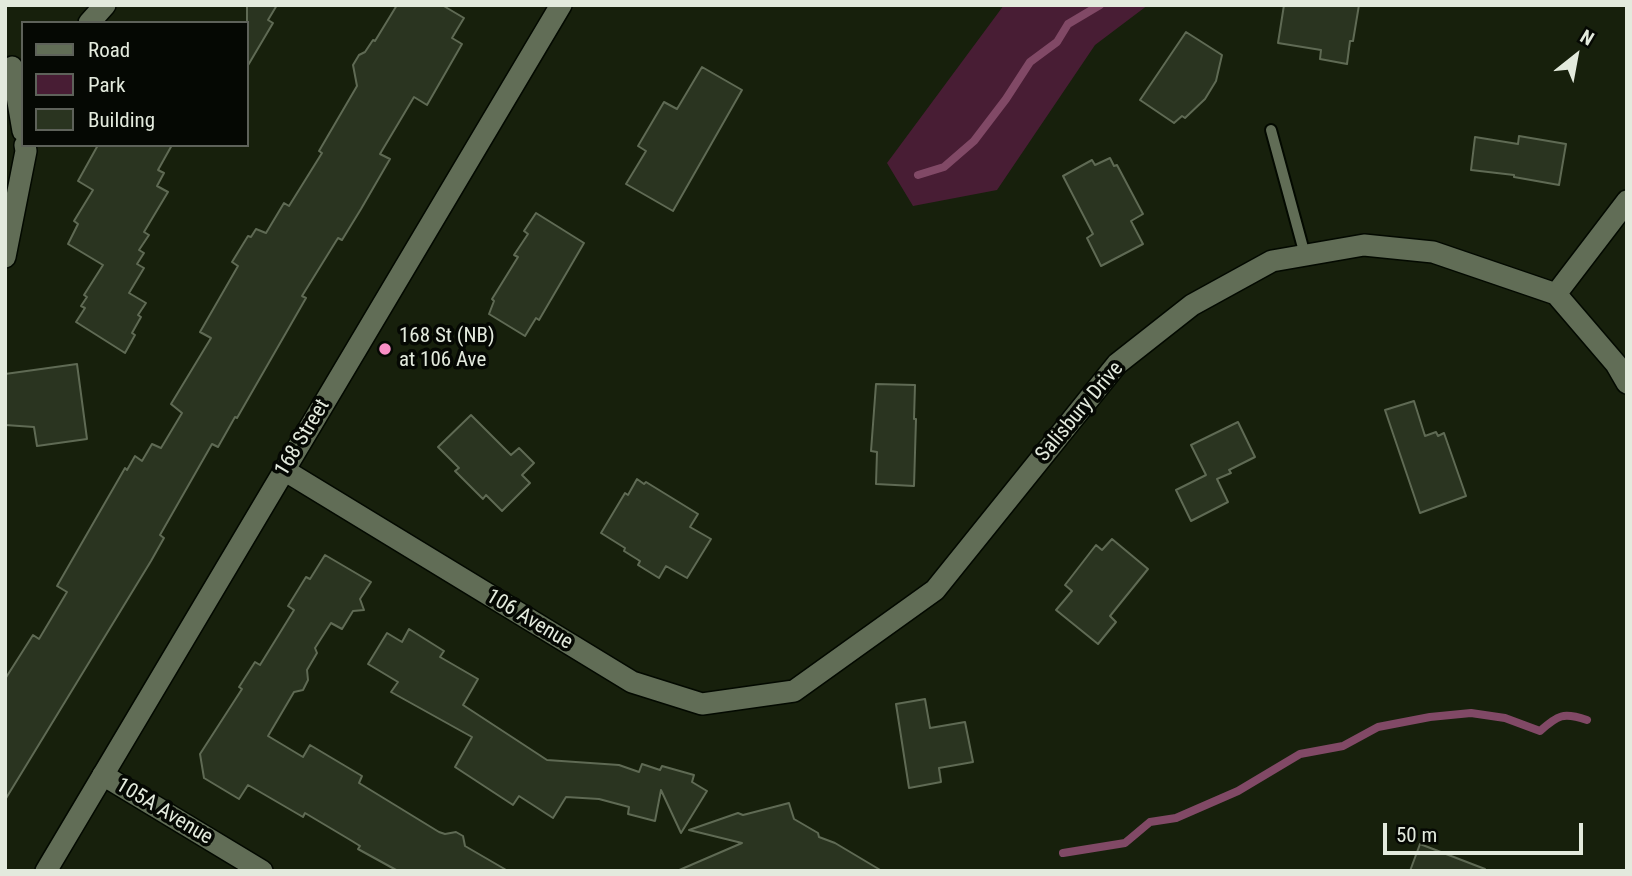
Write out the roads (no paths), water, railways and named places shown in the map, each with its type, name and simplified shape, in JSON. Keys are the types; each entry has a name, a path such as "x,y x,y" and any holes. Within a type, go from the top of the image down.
{"street":[{"path":"91,21 105,5"},
{"name":"168 Street","path":"46,871 561,5"},
{"path":"13,65 21,118"},
{"path":"5,257 25,147"},
{"path":"1627,201 1556,294 1616,364 1627,383"},
{"name":"Salisbury Drive","path":"794,691 935,590 1117,364 1192,305 1272,261 1364,245 1433,252 1556,294"},
{"name":"106 Avenue","path":"284,470 632,682 702,704 794,691"},
{"name":"105A Avenue","path":"103,775 262,871"}],"lane":[{"path":"1271,130 1305,256"}],"waterway":[{"path":"918,175 944,167 974,141 1030,62 1057,42 1068,24 1100,5"},
{"path":"1063,853 1125,843 1150,822 1176,818 1238,791 1300,754 1343,746 1378,727 1430,717 1471,713 1505,718 1540,731 1561,716 1587,720"}],"place":[{"name":"168 St (NB) at 106 Ave","path":"385,349"}]}
